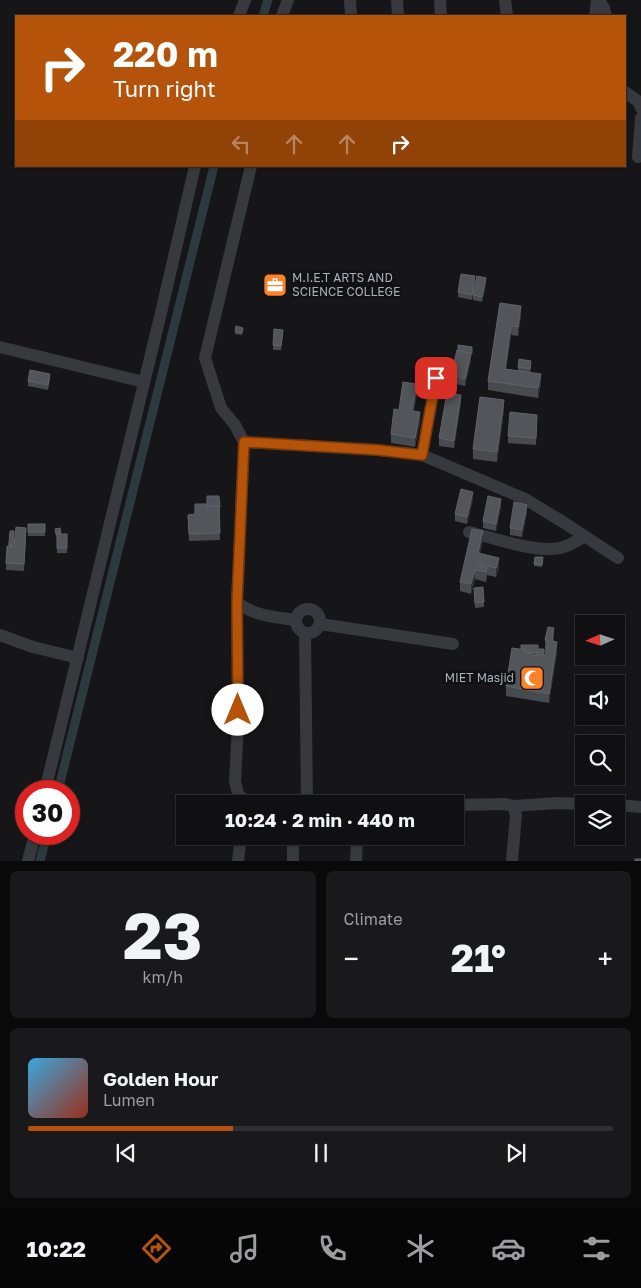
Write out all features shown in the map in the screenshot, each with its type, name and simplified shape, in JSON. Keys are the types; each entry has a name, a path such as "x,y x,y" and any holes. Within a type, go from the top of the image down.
{"street":[{"path":"239,15 245,0"},
{"path":"282,15 288,0"},
{"path":"350,0 351,15"},
{"path":"397,0 398,15"},
{"path":"440,0 441,15"},
{"path":"505,0 507,15"},
{"path":"595,15 598,0"},
{"path":"598,0 604,8 606,15"},
{"path":"626,93 639,102 641,108"},
{"path":"634,157 641,118"},
{"path":"48,780 195,167"},
{"path":"239,795 235,781 238,725 237,602 244,442 235,426 221,408 205,358 251,167"},
{"path":"0,347 144,382"},
{"path":"422,455 436,378"},
{"path":"244,442 378,450 422,455 525,499 618,558"},
{"path":"469,532 529,547 545,548 560,548 577,542 584,536"},
{"path":"237,602 255,613 295,620"},
{"path":"308,608 318,614 320,624 314,632 305,634 298,629 295,620 300,611 308,608"},
{"path":"320,624 453,644"},
{"path":"305,634 306,795"},
{"path":"0,636 33,647 78,658"},
{"path":"464,805 505,804 513,806 575,804"},
{"path":"512,860 516,815 513,806"},
{"path":"625,806 641,807"},
{"path":"28,860 32,845"},
{"path":"238,860 240,845"},
{"path":"293,860 294,845"},
{"path":"356,860 357,845"}],"building":[{"path":"461,274 475,276 472,295 458,292"},
{"path":"477,276 486,278 482,297 473,295"},
{"path":"500,303 521,306 518,327 511,326 505,369 541,374 538,388 488,381"},
{"path":"236,326 243,328 242,333 235,331"},
{"path":"274,329 283,330 281,346 273,345"},
{"path":"458,345 472,347 472,353 458,351"},
{"path":"457,350 471,354 465,379 451,375"},
{"path":"519,359 531,361 530,369 518,367"},
{"path":"30,370 50,374 48,385 28,381"},
{"path":"403,382 417,384 412,411 420,412 415,438 391,434 394,409 399,410"},
{"path":"447,393 461,395 454,441 439,438"},
{"path":"480,397 504,400 497,452 473,449"},
{"path":"510,412 537,415 536,438 508,436"},
{"path":"461,489 473,492 467,517 455,514"},
{"path":"207,496 219,496 220,507 207,507"},
{"path":"488,496 501,499 496,524 483,521"},
{"path":"514,502 527,505 522,530 510,528"},
{"path":"195,504 206,504 207,507 219,506 220,533 189,534 188,515 195,514"},
{"path":"28,524 45,524 45,532 28,532"},
{"path":"16,527 26,528 24,564 6,563 7,546 14,547"},
{"path":"60,528 61,533 56,534 55,529"},
{"path":"472,529 483,531 478,553 499,558 496,568 480,564 480,566 487,568 486,572 475,570 471,584 460,582"},
{"path":"10,531 14,531 13,546 9,545"},
{"path":"57,534 67,534 67,548 57,548"},
{"path":"535,557 543,557 542,565 534,564"},
{"path":"483,587 484,602 475,603 474,588"},
{"path":"548,627 554,628 552,641 557,642 549,694 506,686 512,648 526,650 525,652 532,655 545,655 548,641 545,640"},
{"path":"521,645 538,645 538,649 544,649 544,653 525,652 526,650 521,649"}],"waterway":[{"path":"263,15 268,0"},
{"path":"61,780 214,167"},
{"path":"40,861 44,845"}],"place":[{"name":"M.I.E.T ARTS AND SCIENCE COLLEGE","path":"275,285"},
{"name":"MIET Masjid","path":"532,678"}],"route":[{"path":"238,710 237,602 244,442 378,450 422,455 436,378"}]}
